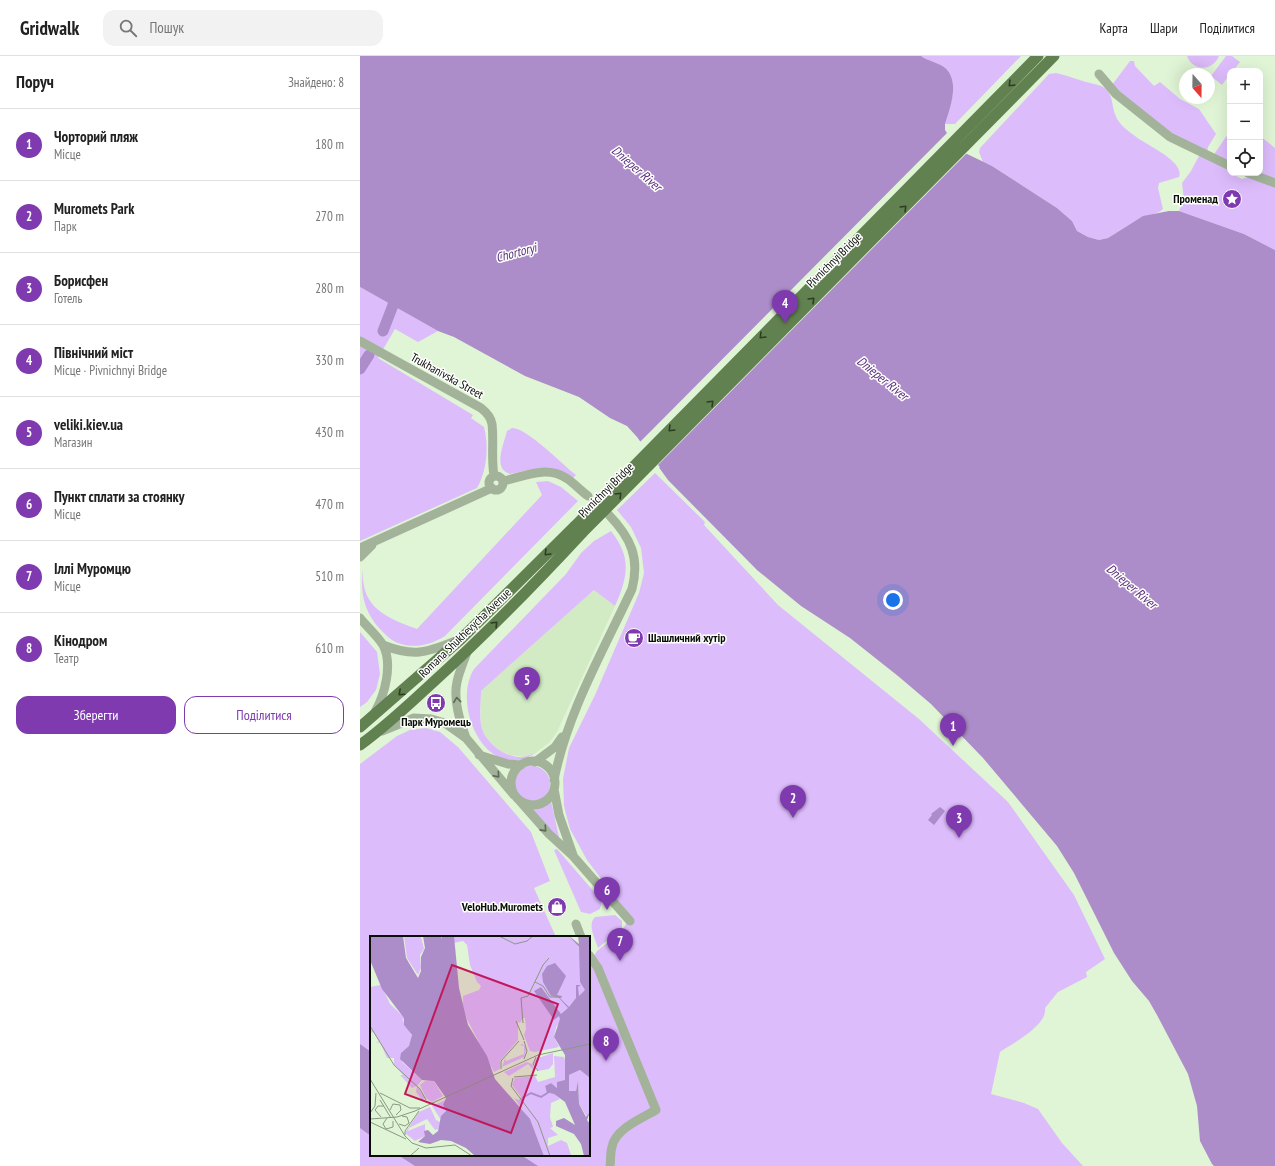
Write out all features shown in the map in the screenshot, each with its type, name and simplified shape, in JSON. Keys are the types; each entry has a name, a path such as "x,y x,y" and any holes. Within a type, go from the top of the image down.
{"main road":[{"name":"Pivnichnyi Bridge","path":"578,529 1038,56"},
{"name":"Pivnichnyi Bridge","path":"578,529 1054,56"},
{"name":"Romana Shukhevycha Avenue","path":"360,727 370,720 461,639 578,529"},
{"name":"Romana Shukhevycha Avenue","path":"360,745 378,732 467,652 544,574 578,529"}],"street":[{"path":"1099,74 1116,94 1170,137 1227,165"},
{"path":"1256,176 1275,183"},
{"name":"Trukhanivska Street","path":"360,341 481,408 488,414 492,423 491,460 494,476"},
{"path":"502,481 531,474 554,473 565,477 588,496"},
{"path":"492,488 489,482 494,476 499,477 502,481"},
{"path":"360,548 492,488 500,488 502,481"},
{"path":"522,765 516,769 511,782 517,797 532,805 538,804 550,796 554,785 558,757 567,731 589,678 632,589 635,577 633,551 620,526 609,515"},
{"path":"360,557 369,547 383,537"},
{"path":"360,618 383,645 407,653 433,651 461,639"},
{"path":"370,720 380,703 385,688 387,675 383,645"},
{"path":"466,738 458,708 456,692 457,681 467,652"},
{"path":"378,732 414,718 431,719 445,723 466,738 479,755 549,834 573,856 630,921"},
{"path":"479,755 508,764 522,765 535,762 555,747 567,731"},
{"path":"535,762 548,768 554,785 559,815 573,856"},
{"path":"576,924 581,936"},
{"path":"590,956 598,968 656,1110 624,1129 617,1137 612,1147 610,1166"}],"shaded area":[{"path":"921,56 1021,56 955,124 945,124 953,94 952,79 949,72 944,67"},
{"path":"1187,56 1219,56 1212,65 1203,68 1194,65"},
{"path":"1226,56 1232,56 1240,62 1235,68 1227,68 1227,78 1222,85 1215,79 1215,71"},
{"path":"1130,61 1134,61 1135,66 1154,86 1160,82 1179,98 1179,104 1190,104 1199,109 1216,134 1208,147 1207,153 1171,136 1112,85"},
{"path":"1056,73 1100,85 1107,90 1111,96 1116,118 1121,124 1135,136 1171,159 1176,165 1179,171 1179,177 1159,183 1158,188 1163,209 1135,221 1108,238 1099,240 1088,237 1077,231 1072,221 1057,208 992,166 983,162 979,152 980,148 1049,74"},
{"path":"1227,135 1227,162 1213,156"},
{"path":"1263,138 1275,148 1275,180 1263,174"},
{"path":"1200,154 1227,167 1227,176 1236,176 1242,179 1248,177 1275,184 1275,250 1244,234 1179,211 1184,200 1182,183 1191,171"},
{"path":"360,287 438,331 418,342 395,329 378,358 473,415 471,418 484,427 487,450 483,474 477,488 360,541"},
{"path":"512,428 518,429 535,440 576,475 573,478 556,471 542,468 510,474 505,471 500,462 502,449 507,431"},
{"path":"655,473 705,522 704,525 778,605 919,719 1008,802 1074,895 1105,959 1086,972 1087,977 1058,992 1045,1008 1041,1021 1028,1033 1000,1052 991,1094 1024,1103 1038,1109 1062,1143 1083,1166 360,1166 360,764 397,736 410,730 426,728 440,732 458,747 531,832 550,881 534,888 556,936 370,936 370,1156 590,1156 590,962 597,951 622,931 630,917 587,860 570,829 564,806 563,779 569,748 595,695 639,593 644,573 641,548 631,527 617,510"},
{"path":"548,481 561,487 578,501 445,636 428,644 410,646 395,642 379,628 369,614 364,600 362,584 363,567 365,591 370,601 376,608 394,620 417,629 542,495 536,482"},
{"path":"611,531 622,550 626,567 623,585 615,606 594,590 481,691 481,725 485,735 493,745 504,753 517,757 523,757 536,752 520,760 504,759 490,752 479,738 471,722 467,703 468,685 474,669 566,574 581,553 594,541"},
{"path":"595,589 615,606 557,732 549,743 538,751 524,757 510,755 499,750 489,741 481,728 481,691"},
{"path":"360,632 377,652 380,674 376,690 367,702 360,707"},
{"path":"532,766 542,769 547,774 550,784 547,794 542,799 532,802 522,799 517,794 514,784 517,774 522,769"},
{"path":"551,801 558,838 530,810 545,806"},
{"path":"557,849 602,901 600,909 590,914 581,912 554,850"},
{"path":"615,915 622,921 622,928 598,948 592,932 593,920 595,917"}],"water":[{"name":"Dnieper River","path":"360,56 921,56 944,67 952,79 953,94 945,124 945,130 952,141 965,153 992,166 1057,208 1072,221 1077,231 1088,237 1099,240 1108,238 1143,216 1169,211 1179,211 1244,234 1275,250 1275,1166 1214,1166 1212,1164 1200,1141 1197,1106 1188,1074 1149,1001 1132,981 1114,953 1074,873 1057,846 983,758 931,704 850,638 801,606 757,570 668,480 637,437 627,426 610,418 579,397 525,376 454,337 438,331 360,287"},
{"path":"940,807 945,811 934,825 928,820 932,815 931,814"},
{"path":"360,1044 370,1051 370,1135 360,1128"},
{"path":"400,1156 523,1156 538,1166 415,1166"}],"pier":[{"path":"949,131 953,139 968,152 658,465 660,467 657,469 639,443"}],"waterway":[{"name":"Chortoryi","path":"383,331 395,300 403,297"},
{"name":"Chortoryi","path":"360,369 369,355"}],"place":[{"name":"Променад","path":"1232,199"},
{"name":"Північний міст","path":"785,323"},
{"name":"Шашличний хутір","path":"634,638"},
{"name":"veliki.kiev.ua","path":"527,700"},
{"name":"Парк Муромець","path":"436,703"},
{"name":"Чорторий пляж","path":"953,746"},
{"name":"Muromets Park","path":"793,818"},
{"name":"Борисфен","path":"959,838"},
{"name":"VeloHub.Muromets","path":"557,907"},
{"name":"Пункт сплати за стоянку","path":"607,910"},
{"name":"Іллі Муромцю","path":"620,961"},
{"name":"Кінодром","path":"606,1061"}]}
